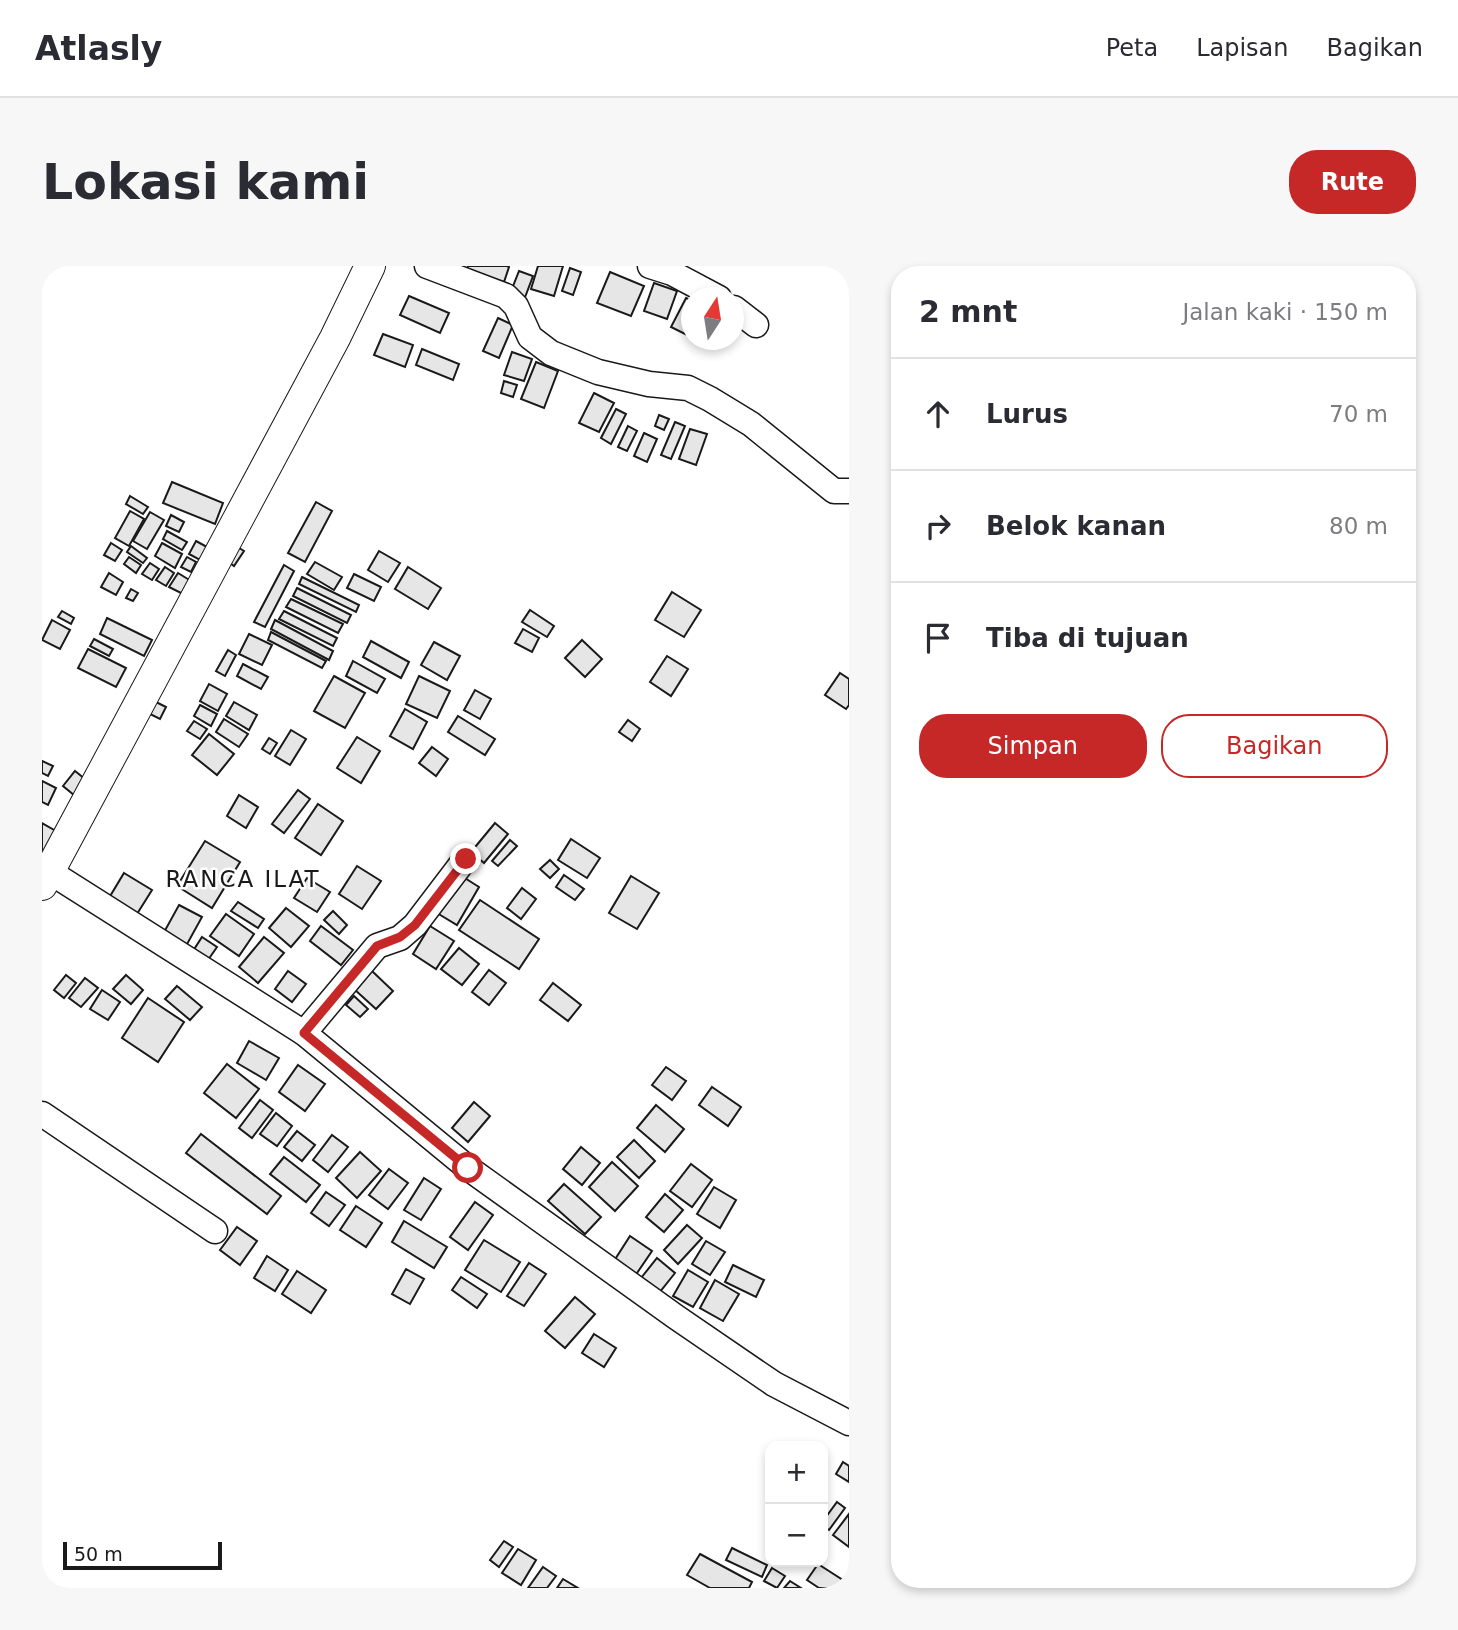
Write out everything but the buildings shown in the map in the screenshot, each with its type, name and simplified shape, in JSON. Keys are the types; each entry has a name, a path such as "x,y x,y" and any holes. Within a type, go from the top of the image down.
{"main road":[{"path":"46,879 335,338 370,266"}],"street":[{"path":"427,266 506,296 516,306 530,337 551,353 598,372 649,384 688,388 751,424 834,491 849,491"},
{"path":"650,266 697,287"},
{"path":"744,316 756,325"},
{"path":"304,1033 377,946 400,937 415,925 466,859"},
{"path":"46,879 304,1033 468,1168 676,1317 774,1384 849,1423"},
{"path":"42,1114 215,1231"}],"district":[{"name":"RANCA ILAT","path":"243,879"}],"route":[{"path":"466,859 415,925 400,937 377,946 304,1033 468,1168"}]}
